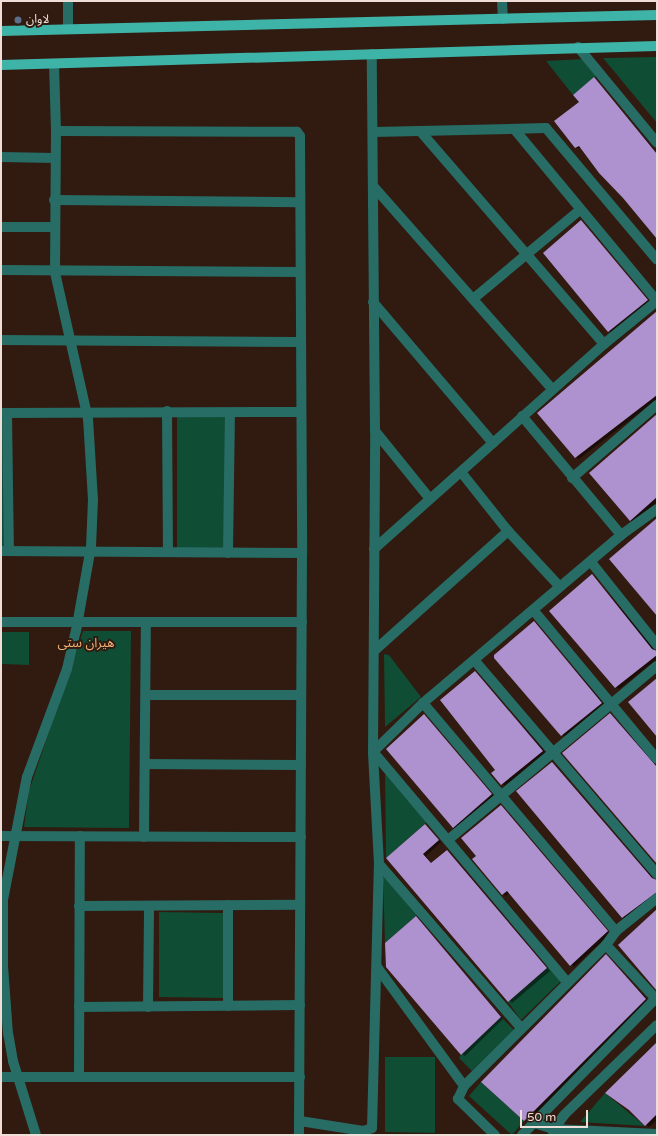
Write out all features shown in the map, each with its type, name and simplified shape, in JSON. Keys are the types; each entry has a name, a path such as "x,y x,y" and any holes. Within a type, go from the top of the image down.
{"main road":[{"path":"1,31 657,14"},
{"path":"1,65 578,47 657,46"}],"street":[{"path":"68,1 68,30"},
{"path":"502,1 503,19"},
{"path":"578,47 657,143"},
{"path":"300,1121 363,1131 372,1128 379,864 373,752 375,431 373,302 374,132 372,54"},
{"path":"36,1135 20,1077 13,1061 8,1034 3,966 3,900 14,836 27,777 67,669 78,622 89,552 92,473 85,413 55,272 54,200 56,131 54,64"},
{"path":"374,132 515,130 546,128 657,260"},
{"path":"374,549 552,389 657,301 515,130"},
{"path":"56,131 296,132 300,136 300,412 302,553 300,1135"},
{"path":"421,132 604,344"},
{"path":"1,157 55,158"},
{"path":"374,187 552,389"},
{"path":"54,200 300,202"},
{"path":"473,299 527,256 580,210"},
{"path":"1,226 54,227"},
{"path":"1,270 55,272 300,272"},
{"path":"373,302 492,443"},
{"path":"1,340 300,342"},
{"path":"572,478 657,405"},
{"path":"300,412 167,411 4,413 5,551 302,553"},
{"path":"167,411 168,552"},
{"path":"228,553 230,412"},
{"path":"522,416 572,478 621,535"},
{"path":"375,431 430,499"},
{"path":"461,472 508,531 560,587"},
{"path":"373,752 423,703 534,611 621,535 656,511"},
{"path":"374,651 508,531"},
{"path":"591,562 657,645"},
{"path":"534,611 609,704 657,759"},
{"path":"1,622 302,622"},
{"path":"144,837 146,622"},
{"path":"475,661 657,874"},
{"path":"448,840 554,753 609,704 657,666"},
{"path":"146,695 301,695"},
{"path":"423,703 616,930"},
{"path":"373,752 567,982"},
{"path":"145,764 301,765"},
{"path":"1,836 301,837"},
{"path":"79,1077 80,836"},
{"path":"379,864 521,1028"},
{"path":"495,1135 458,1099 464,1086 567,982 606,945 616,930 657,898"},
{"path":"228,905 228,1006"},
{"path":"80,906 300,905"},
{"path":"148,1007 149,906"},
{"path":"522,1135 656,998 606,945"},
{"path":"377,967 464,1086"},
{"path":"79,1007 300,1005"},
{"path":"554,1132 564,1115 657,1025"},
{"path":"1,1077 300,1077"},
{"path":"534,1123 554,1132 655,1132"}],"green space":[{"path":"657,57 657,123 603,58"},
{"path":"583,59 597,75 573,95 546,61"},
{"path":"177,411 230,413 228,553 177,553"},
{"path":"1,413 7,413 5,554 1,554"},
{"path":"83,631 131,631 129,828 24,827 29,791"},
{"path":"1,632 29,632 29,665 1,664"},
{"path":"384,654 389,655 421,697 385,727"},
{"path":"385,765 428,821 386,858"},
{"path":"385,877 417,915 385,943 383,879"},
{"path":"159,912 224,913 223,998 159,997"},
{"path":"551,965 563,979 521,1020 508,1002"},
{"path":"501,1017 514,1030 472,1071 459,1058"},
{"path":"385,1057 435,1057 435,1133 385,1132"},
{"path":"481,1082 524,1121 512,1135 469,1096"},
{"path":"605,1093 645,1126 580,1122"}],"building":[{"path":"594,77 657,154 657,239 623,198 599,173 579,146 575,148 554,121 579,102 573,95"},
{"path":"581,220 648,300 608,332 543,253"},
{"path":"657,311 657,395 575,458 537,413"},
{"path":"657,414 657,497 630,521 589,473"},
{"path":"657,518 657,616 609,559"},
{"path":"592,574 652,649 657,651 657,655 615,688 549,611"},
{"path":"534,621 602,703 561,736 494,658 494,655"},
{"path":"475,671 543,751 501,785 491,773 495,770 440,700"},
{"path":"657,678 657,737 628,702"},
{"path":"610,713 657,767 657,864 562,753"},
{"path":"424,714 492,794 453,828 386,749"},
{"path":"552,762 652,878 657,880 657,892 622,918 516,791"},
{"path":"501,805 608,931 570,966 507,891 502,895 472,859 476,856 461,838"},
{"path":"425,824 439,840 423,854 431,863 447,850 547,968 508,1002 386,858"},
{"path":"657,909 657,991 618,945"},
{"path":"416,916 501,1017 461,1055 386,967 385,943"},
{"path":"606,954 646,999 524,1121 481,1082"},
{"path":"657,1042 657,1114 645,1126 629,1110 605,1093"}],"place":[{"name":"لاوان","path":"18,20"}],"district":[{"name":"هیران ستی","path":"86,643"}]}
